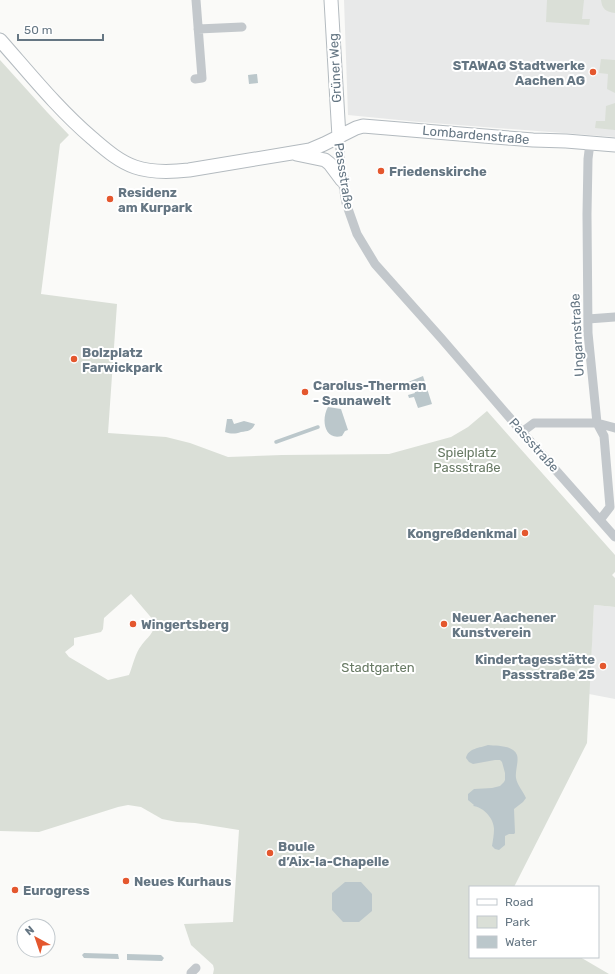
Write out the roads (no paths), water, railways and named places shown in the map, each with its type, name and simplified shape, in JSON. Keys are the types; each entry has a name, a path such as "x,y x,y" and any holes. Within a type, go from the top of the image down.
{"street":[{"path":"195,79 202,78 196,0"},
{"name":"Grüner Weg","path":"331,0 339,137"},
{"path":"198,29 242,27"},
{"name":"Passstraße","path":"0,40 40,86 76,124 119,159 136,167 154,171 172,172 189,170 310,150 339,137 342,180 346,204 357,234 375,264 615,537"},
{"name":"Lombardenstraße","path":"339,137 363,126 615,145"},
{"name":"Ungarnstraße","path":"590,143 588,159 587,214 588,333 597,423 604,436 610,507 600,520"},
{"path":"290,153 325,160 330,164 342,180"},
{"path":"588,318 615,317"},
{"path":"522,432 534,423 597,423 615,428"}],"water":[{"path":"257,74 258,83 249,84 248,75"},
{"path":"423,376 432,404 418,408 414,397 409,398 408,395 415,393 414,390 411,391 408,382"},
{"path":"328,407 341,409 348,430 345,431 342,436 336,437 331,435 326,428 325,417"},
{"path":"227,419 232,419 234,424 244,421 255,424 250,430 229,433 225,432"},
{"path":"488,745 512,749 515,752 517,755 517,781 526,798 514,809 515,833 505,836 505,845 499,850 492,846 494,825 490,817 480,808 473,806 474,805 468,800 468,794 474,789 500,786 505,780 505,773 500,760 473,764 466,758 472,750"},
{"path":"345,882 361,882 372,894 372,911 359,922 343,922 332,910 332,893"},
{"path":"84,953 118,954 119,959 84,958 82,955"},
{"path":"127,954 161,955 164,958 162,961 127,960"}],"waterway":[{"path":"276,442 318,427"}],"place":[{"name":"STAWAG Stadtwerke Aachen AG","path":"593,72"},
{"name":"Friedenskirche","path":"381,171"},
{"name":"Residenz am Kurpark","path":"110,199"},
{"name":"Bolzplatz Farwickpark","path":"74,359"},
{"name":"Carolus-Thermen - Saunawelt","path":"305,392"},
{"name":"Kongreßdenkmal","path":"525,533"},
{"name":"Wingertsberg","path":"133,624"},
{"name":"Neuer Aachener Kunstverein","path":"444,624"},
{"name":"Kindertagesstätte Passstraße 25","path":"603,666"},
{"name":"Boule d’Aix-la-Chapelle","path":"270,853"},
{"name":"Neues Kurhaus","path":"126,881"},
{"name":"Eurogress","path":"15,890"}],"park label":[{"name":"Spielplatz Passstraße","path":"467,460"},
{"name":"Stadtgarten","path":"378,667"}]}
